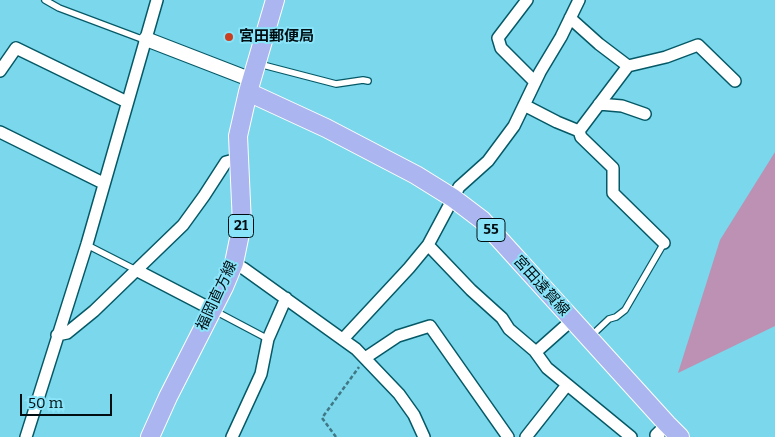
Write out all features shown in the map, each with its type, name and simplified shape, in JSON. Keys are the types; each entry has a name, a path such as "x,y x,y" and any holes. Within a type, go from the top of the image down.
{"main road":[{"name":"福岡直方線","path":"150,437 213,310 234,263 242,224 238,136 252,78 275,0"},
{"name":"宮田遠賀線","path":"252,78 326,128 416,175 453,198 482,220 588,338 663,431 680,437"}],"street":[{"path":"26,437 87,244 157,0"},
{"path":"527,0 498,38 501,48 535,82"},
{"path":"343,339 428,245 459,187 488,161 514,126 535,82 579,0"},
{"path":"570,18 599,44 628,66"},
{"path":"146,39 252,78"},
{"path":"579,131 628,66 666,57 698,45 735,81"},
{"path":"0,72 16,48 127,102"},
{"path":"599,104 622,106 645,114"},
{"path":"524,105 579,131 581,137 613,168 614,194 664,243"},
{"path":"0,132 103,183"},
{"path":"57,335 67,333 94,311 183,226 226,162 238,159"},
{"path":"428,245 471,290 502,318 509,329 534,350 547,368 631,437"},
{"path":"234,263 343,339 365,358 399,394 414,415 424,437"},
{"path":"136,270 213,310"},
{"path":"232,437 261,374 268,339 286,298"},
{"path":"534,350 536,352 572,320"},
{"path":"365,358 398,336 430,326 508,437"},
{"path":"526,437 567,385"}],"lane":[{"path":"45,0 60,8 146,39"},
{"path":"252,78 336,84 368,81"},
{"path":"588,338 609,319 616,317 625,310 664,243"},
{"path":"87,244 136,270"},
{"path":"213,310 268,339"}],"path":[{"path":"336,437 322,418 365,358"}],"shaded area":[{"path":"775,152 775,326 678,373 720,240"}],"place":[{"name":"宮田郵便局","path":"229,37"}]}
